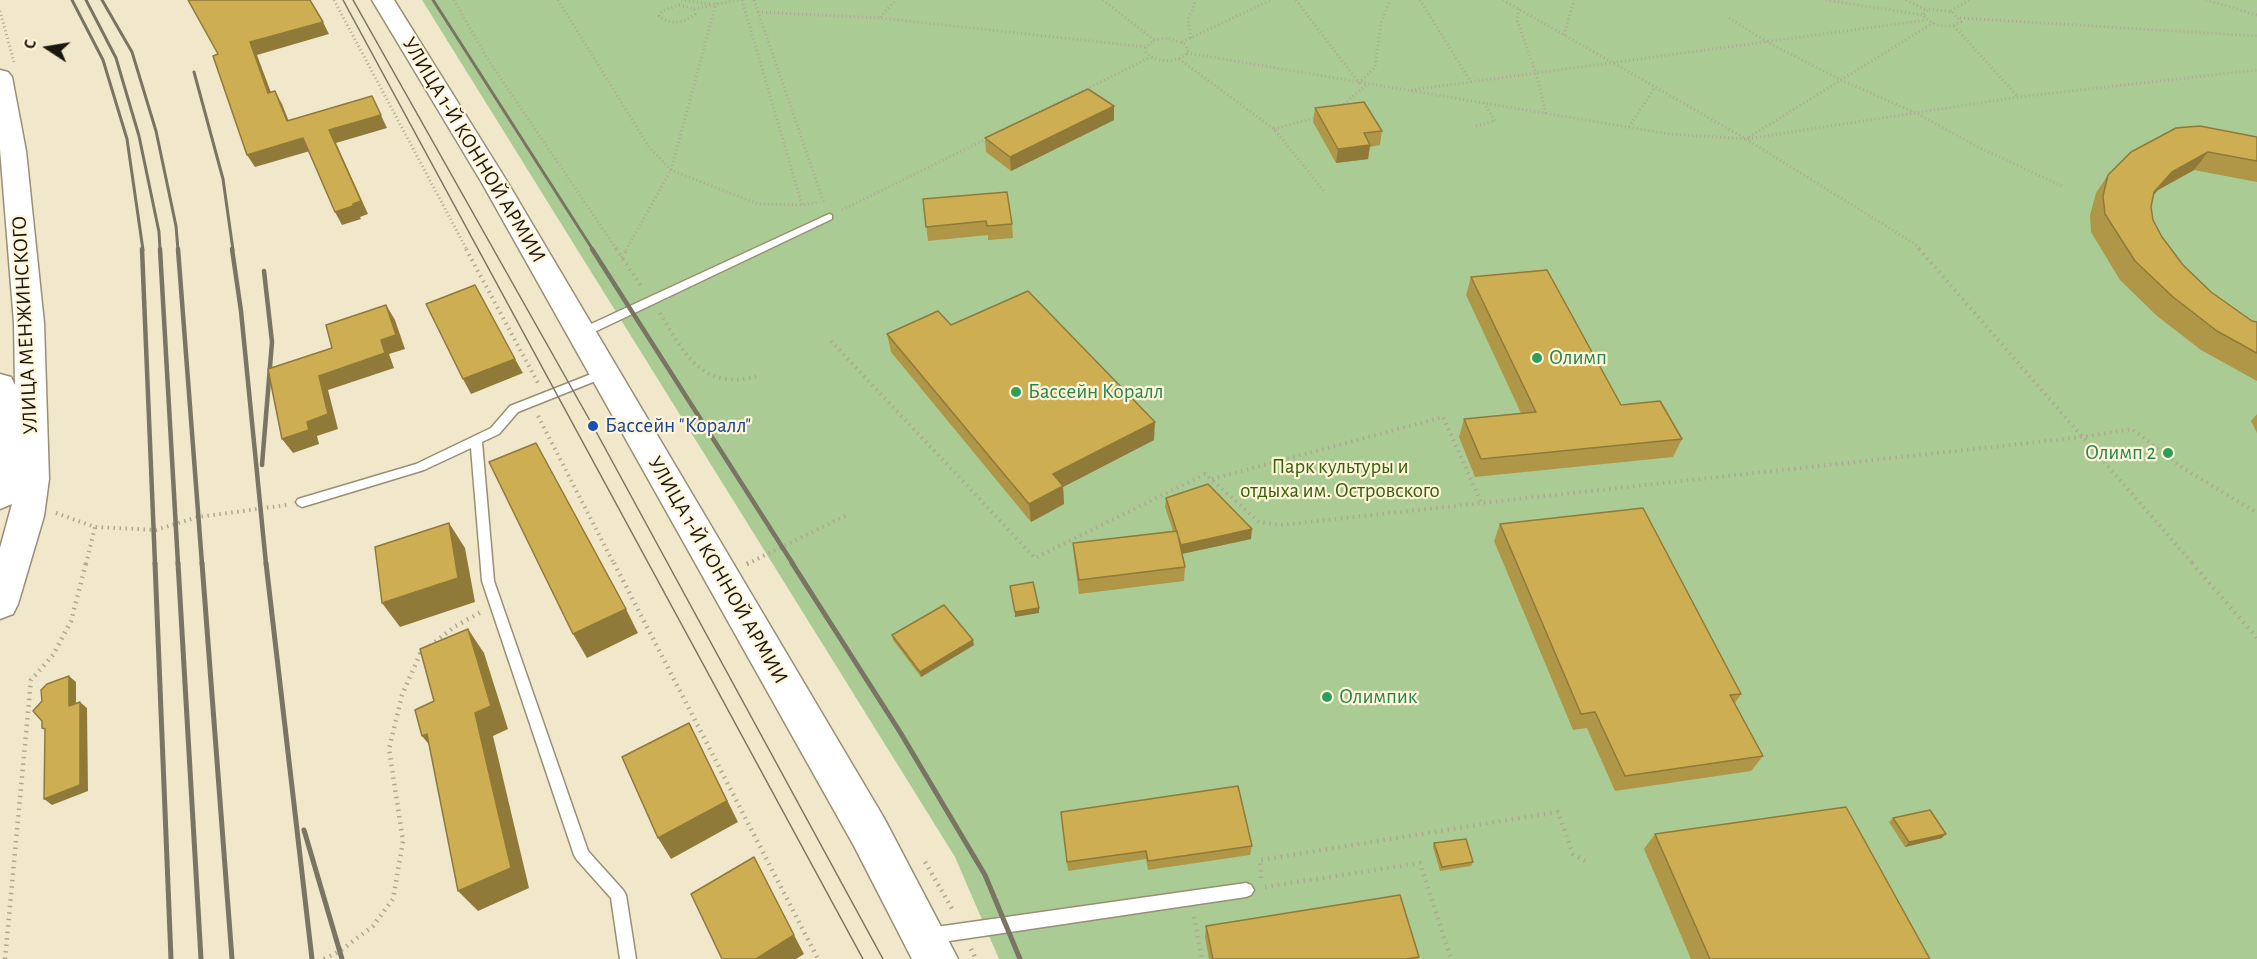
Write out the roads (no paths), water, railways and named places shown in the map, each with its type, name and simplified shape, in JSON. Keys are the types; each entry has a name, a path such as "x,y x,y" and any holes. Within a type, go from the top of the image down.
{"main road":[{"name":"УЛИЦА 1-Й КОННОЙ АРМИИ","path":"383,0 495,183 582,333 869,832 930,948"},
{"name":"УЛИЦА МЕНЖИНСКОГО","path":"0,76 13,151 29,323 33,479 26,503 3,486 0,386"},
{"path":"0,604 27,516 26,503"}],"lane":[{"path":"582,333 829,217"},
{"path":"302,502 420,467 495,431 514,409 604,373"},
{"path":"476,441 489,581 582,855 618,895 628,959"},
{"path":"930,948 1246,890"}],"tram line":[{"path":"343,0 863,959"},
{"path":"353,0 593,426 883,959"}],"railway":[{"path":"72,0 103,60 127,139 143,250"},
{"path":"86,0 116,58 139,136 159,232 160,250"},
{"path":"102,0 132,52 156,131 176,226 178,250"},
{"path":"433,0 593,250"},
{"path":"194,72 223,179 233,250"},
{"path":"142,249 155,564"},
{"path":"160,249 178,564"},
{"path":"178,249 202,564"},
{"path":"232,249 241,311 266,564"},
{"path":"592,249 793,564"},
{"path":"262,465 272,342 264,271"},
{"path":"155,563 171,959"},
{"path":"178,563 201,959"},
{"path":"202,563 232,959"},
{"path":"266,563 312,959"},
{"path":"792,563 900,732 985,875 1020,959"},
{"path":"304,830 342,959"}],"place":[{"name":"Олимп","path":"1537,358"},
{"name":"Бассейн Коралл","path":"1016,392"},
{"name":"Бассейн \"Коралл\"","path":"593,426"},
{"name":"Олимп 2","path":"2168,453"},
{"name":"Олимпик","path":"1327,697"}],"park label":[{"name":"Парк культуры и отдыха им. Островского","path":"1340,479"}]}
